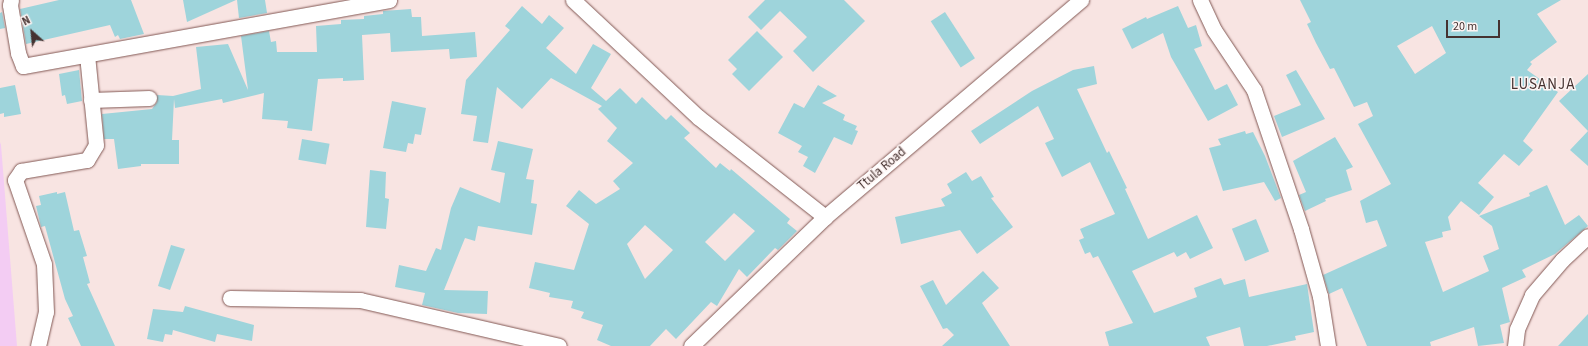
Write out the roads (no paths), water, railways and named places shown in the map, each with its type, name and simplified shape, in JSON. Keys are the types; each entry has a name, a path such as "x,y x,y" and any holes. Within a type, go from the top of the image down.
{"street":[{"path":"11,0 14,32 23,66 389,0"},
{"path":"573,0 698,117 825,217"},
{"name":"Ttula Road","path":"691,346 825,217 1081,0"},
{"path":"1200,0 1214,30 1254,90 1303,236 1320,296 1328,346"},
{"path":"38,346 46,312 44,264 15,180 21,171 87,160 96,145 87,55"},
{"path":"91,100 149,98"},
{"path":"1515,346 1517,328 1532,295 1562,260 1588,236"},
{"path":"230,298 360,300 559,346"}],"district":[{"name":"LUSANJA","path":"1543,85"}]}
